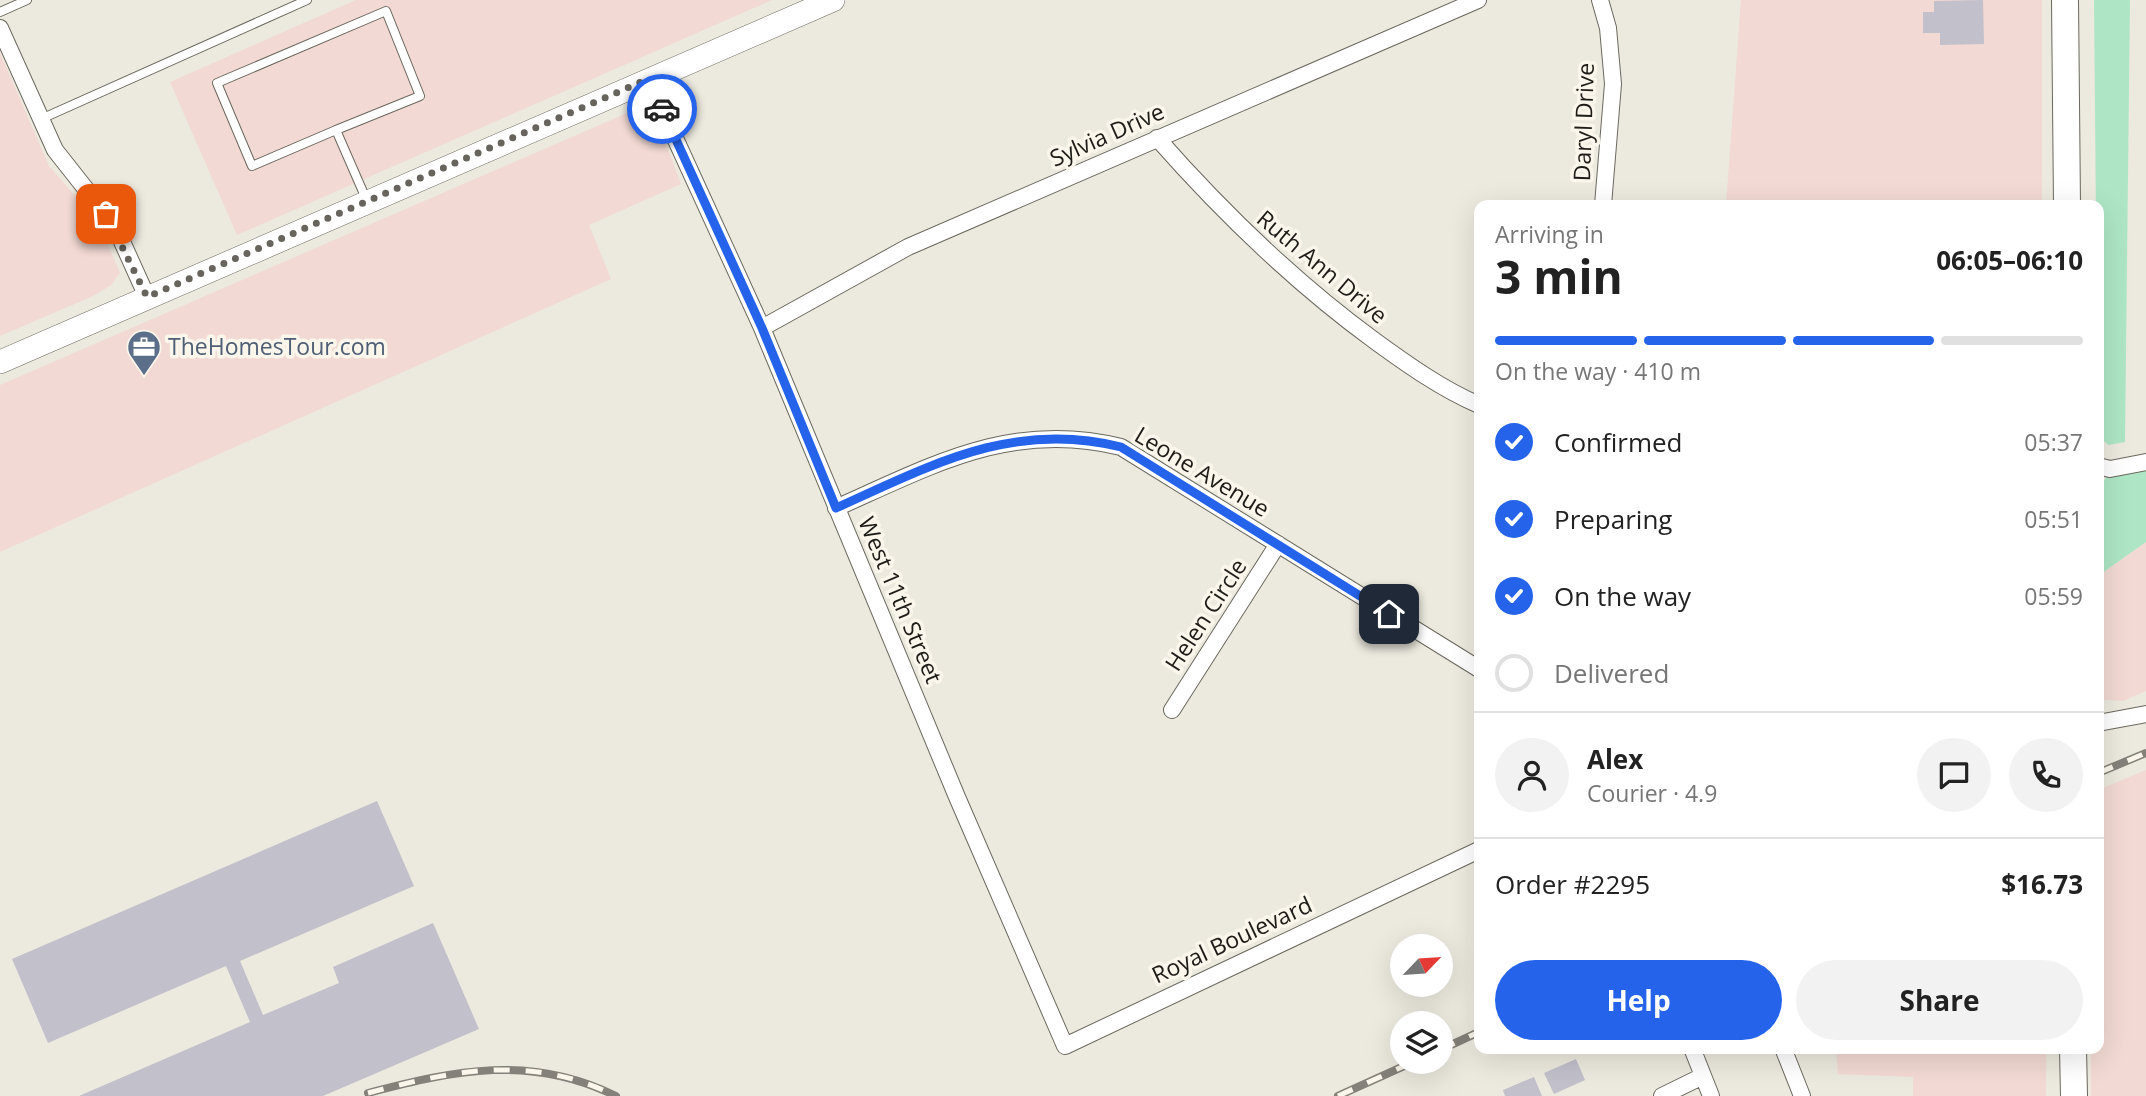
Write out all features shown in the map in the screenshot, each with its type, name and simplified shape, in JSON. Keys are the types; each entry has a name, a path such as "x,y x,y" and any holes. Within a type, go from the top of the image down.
{"highway":[{"path":"2065,0 2067,200"},
{"path":"2073,1054 2074,1096"}],"main road":[{"path":"0,362 833,0"}],"street":[{"name":"Sylvia Drive","path":"762,328 908,247 1478,0"},
{"name":"Daryl Drive","path":"1601,0 1608,28 1613,85 1603,200"},
{"path":"0,28 55,150 114,226 147,297"},
{"name":"West 11th Street","path":"648,79 762,328 1039,986"},
{"name":"Ruth Ann Drive","path":"1157,138 1219,208 1284,270 1402,360 1474,402"},
{"name":"Leone Avenue","path":"836,508 946,459 1047,436 1085,438 1121,447 1474,666"},
{"path":"2104,468 2110,469 2146,462"},
{"name":"Helen Circle","path":"1172,710 1278,544"},
{"path":"2104,722 2146,714"},
{"name":"Royal Boulevard","path":"1039,986 1065,1046 1474,852"},
{"path":"1694,1054 1711,1096"},
{"path":"1785,1054 1802,1096"},
{"path":"1662,1096 1703,1076"}],"lane":[{"path":"0,12 27,0"},
{"path":"41,119 307,0"},
{"path":"386,11 420,96 337,130 252,166 217,83 386,11"},
{"path":"337,130 367,201"}],"shaded area":[{"path":"356,0 772,0 237,235 170,82"},
{"path":"1741,0 2042,0 2042,200 1726,200"},
{"path":"0,53 49,166 98,222 120,273 111,285 93,296 0,336"},
{"path":"634,110 648,114 661,130 681,184 589,225 611,279 0,552 0,385"},
{"path":"2146,542 2146,691 2123,701 2104,699 2104,572"},
{"path":"2146,770 2146,1096 2091,1096 2091,1054 2104,1054 2104,788"},
{"path":"1836,1054 2046,1054 2046,1096 1913,1096 1913,1077 1838,1074"}],"green space":[{"path":"2094,0 2130,0 2125,442 2109,445 2104,441 2104,200 2096,200"},
{"path":"2146,464 2146,542 2104,572 2104,481 2107,476"}],"building":[{"path":"1983,0 1984,44 1940,45 1940,33 1923,33 1923,12 1934,12 1934,1"},
{"path":"377,801 414,886 240,961 263,1015 339,983 333,967 433,923 479,1029 323,1096 79,1096 250,1022 226,966 48,1043 12,959"},
{"path":"1576,1059 1585,1080 1554,1094 1544,1073"},
{"path":"1534,1077 1542,1096 1505,1096 1503,1090"}],"railway":[{"path":"2104,770 2146,753"},
{"path":"1453,1044 1474,1034"},
{"path":"368,1093 432,1078 493,1070 554,1075 585,1083 616,1096"},
{"path":"1338,1096 1390,1072"}],"way so far":[{"path":"106,214 147,297 648,79 662,109"}],"place":[{"name":"TheHomesTour.com","path":"144,377"}],"route":[{"path":"662,109 762,328 836,508 946,459 1003,443 1047,436 1085,438 1121,447 1389,614"}]}
